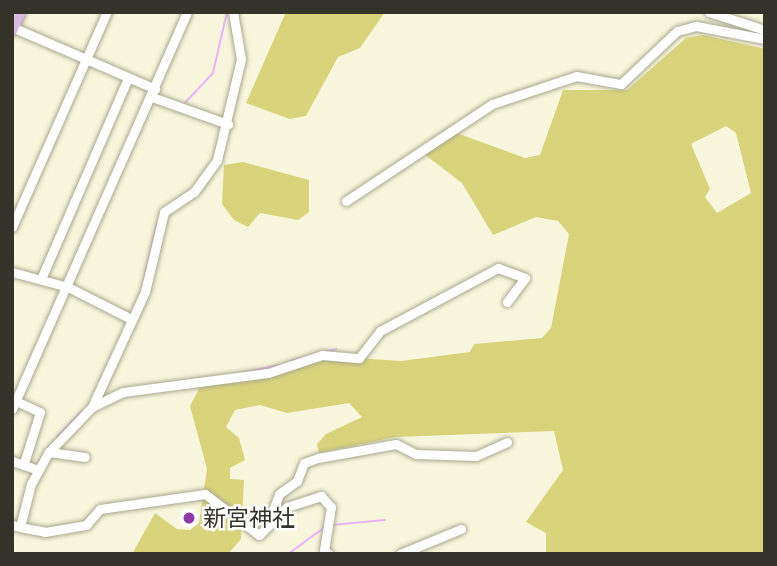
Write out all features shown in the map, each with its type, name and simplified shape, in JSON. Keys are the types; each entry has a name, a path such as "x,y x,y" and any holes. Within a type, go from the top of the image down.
{"main road":[{"path":"13,28 21,12"}],"street":[{"path":"12,227 107,12"},
{"path":"24,463 40,412 14,405 154,93 187,12"},
{"path":"233,12 241,59 228,124 205,180 162,215 145,292 92,407 49,452 38,470 16,526 45,532 86,525 100,509 205,494 247,532 263,534"},
{"path":"709,12 765,30"},
{"path":"346,201 470,114 580,76 617,85 665,49 677,30 695,26 765,39"},
{"path":"13,28 228,124"},
{"path":"41,279 128,78"},
{"path":"549,95 557,84"},
{"path":"92,407 123,392 268,373 322,355 359,358 380,331 498,268 525,278 507,302"},
{"path":"12,272 68,287 131,320"},
{"path":"263,534 279,494 308,461 397,444 416,454 476,456 507,442"},
{"path":"49,452 85,457"},
{"path":"12,461 38,470"},
{"path":"263,534 280,512 321,496 331,507 324,550 330,554"},
{"path":"400,554 461,529"}],"shaded area":[{"path":"286,12 385,12 360,48 338,57 306,116 290,119 246,103"},
{"path":"703,35 765,49 765,554 546,554 546,533 526,522 563,470 554,431 395,437 319,453 317,444 326,434 362,417 349,403 287,413 260,405 235,410 226,427 239,438 245,460 230,468 230,479 244,480 241,539 228,554 132,554 155,513 177,529 190,530 199,523 207,469 190,406 200,387 325,356 401,361 470,352 474,344 542,338 551,328 569,234 558,221 536,217 493,235 462,183 424,154 454,132 525,158 540,155 563,90 627,90 686,38","holes":["726,126 736,133 751,193 717,213 705,197 710,189 691,144"]},
{"path":"243,162 309,180 309,212 298,220 260,213 248,227 234,220 222,204 224,165"}],"waterway":[{"path":"183,105 213,73 227,12"},
{"path":"145,275 157,223"},
{"path":"291,361 336,349"},
{"path":"246,372 279,365"},
{"path":"57,437 82,411"},
{"path":"331,525 385,520"},
{"path":"288,554 325,527"}],"place":[{"name":"新宮神社","path":"189,518"}]}
